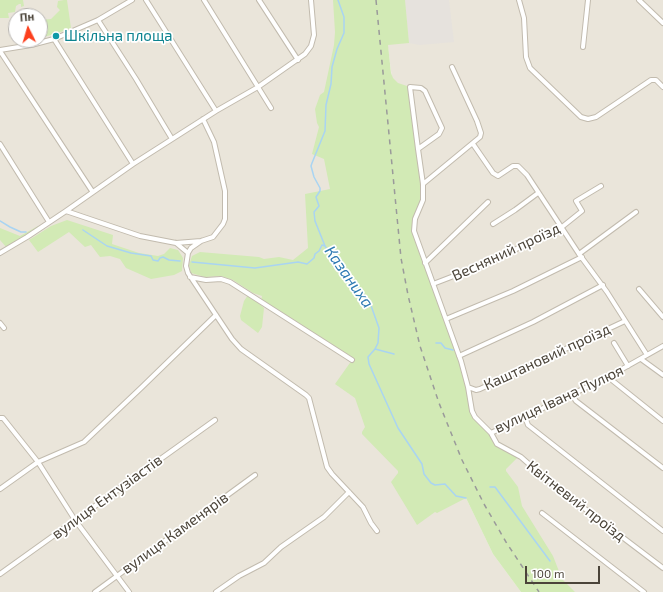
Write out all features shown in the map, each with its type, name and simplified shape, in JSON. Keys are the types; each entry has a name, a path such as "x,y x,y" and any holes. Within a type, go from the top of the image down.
{"street":[{"path":"92,191 0,50 54,40 98,20 132,0"},
{"path":"146,0 216,111"},
{"path":"204,0 271,108"},
{"path":"259,0 298,60"},
{"path":"0,253 66,211 92,191 133,164 216,111 258,87 298,60 311,46 314,35 311,0"},
{"path":"519,0 524,18 526,58 530,68 581,117 588,119 596,117 651,80 656,80 663,87"},
{"path":"583,48 588,0"},
{"path":"639,0 663,23"},
{"path":"98,20 172,139"},
{"path":"54,40 133,164"},
{"path":"423,184 473,144 480,137 481,133 452,67"},
{"name":"вулиця Івана Пулюя","path":"418,149 440,134 442,128 425,91 421,88 410,87 418,149 423,184 422,200 415,220 414,228 425,263 459,356 474,414 491,433 608,377 663,346"},
{"path":"66,211 140,236 176,243 201,241 213,237 223,224 225,191 216,150 203,120"},
{"path":"0,144 48,222"},
{"path":"473,144 493,173 498,176 513,166 518,166 527,175 580,255 603,285 647,356"},
{"name":"Весняний проїзд","path":"433,284 485,264 562,227 582,211 576,202 601,186"},
{"path":"493,224 538,193"},
{"path":"425,263 488,202"},
{"path":"446,319 513,291 580,255 636,212"},
{"path":"201,241 188,253 186,266 190,277 241,349 306,395 310,403 327,467 363,507 370,523 377,531"},
{"path":"176,243 188,253"},
{"path":"190,277 206,280 220,279 230,282 352,360"},
{"path":"459,356 533,322 603,285"},
{"path":"639,289 663,317"},
{"path":"0,489 38,462 84,442 216,315"},
{"name":"Каштановий проїзд","path":"468,387 476,390 480,389 625,321"},
{"path":"0,323 4,328"},
{"path":"614,343 628,366"},
{"path":"641,359 663,375"},
{"path":"608,377 663,421"},
{"path":"572,395 576,401 663,468"},
{"path":"525,417 528,425 663,531"},
{"path":"0,418 3,418 7,422 38,462 76,520 129,592"},
{"name":"вулиця Ентузіастів","path":"0,574 215,420"},
{"name":"Квітневий проїзд","path":"491,433 497,444 521,457 547,480 663,568"},
{"name":"вулиця Каменярів","path":"95,592 255,475"},
{"path":"216,592 239,576 264,563 281,547 324,517 349,492"},
{"path":"542,513 644,592"}],"shaded area":[{"path":"0,0 366,0 466,498 493,554 521,592 0,592"},
{"path":"382,0 663,0 663,592 548,592 426,347"},
{"path":"405,0 449,0 454,42 420,45 409,43"}],"green space":[{"path":"0,0 23,0 24,6 21,7 21,4 19,4 16,8 8,8 8,18 0,18"},
{"path":"67,0 71,28 48,36 48,19 51,19 60,10 57,7 58,1"},
{"path":"333,0 405,0 409,43 388,45 391,73 393,78 398,83 410,87 423,196 414,228 461,361 472,411 491,433 497,444 519,456 506,469 506,471 518,487 522,506 553,556 562,579 575,592 521,592 493,554 466,498 437,513 435,512 417,525 391,482 398,471 362,434 365,427 355,398 335,384 352,360 261,301 262,296 253,293 233,280 221,276 205,277 191,273 189,265 192,256 200,252 259,257 264,259 279,257 293,260 308,248 305,194 330,189 324,159 312,154 319,127 315,109 320,95 324,92 334,45 335,32"},
{"path":"67,220 113,235 112,244 139,253 158,256 164,254 170,248 178,250 183,258 182,271 174,275 151,279 126,268 120,259 110,256 100,257 91,245 85,247 69,232 38,252 29,240 51,226"},
{"path":"38,226 38,229 7,248 0,240 0,228 20,236"},
{"path":"248,295 255,299 264,308 262,327 258,333 241,320 240,316 244,301"}],"waterway":[{"name":"Казаниха","path":"338,0 344,17 344,33 337,49 332,67 331,84 326,105 325,131 311,166 314,177 320,188 320,191 316,197 319,206 314,212 315,221 325,246 334,261 344,269 351,281 369,300 379,328 378,343 368,357 369,364 398,428 422,464 424,474 431,483 435,485 445,484 456,496 466,498"},
{"path":"0,221 21,232 26,232"},
{"path":"83,230 107,246 131,253 151,256 153,260 158,261 163,257 169,260 180,261"},
{"path":"192,262 255,268 298,262 307,264 314,258 315,254 319,251 322,245 325,246"},
{"path":"436,343 441,343 445,348 453,350"},
{"path":"375,349 394,354"},
{"path":"490,487 495,487 550,561"}],"railway":[{"path":"376,0 401,258 420,346 439,403 462,460 484,504 506,542 539,592"}],"place":[{"name":"Шкільна площа","path":"56,36"}]}
